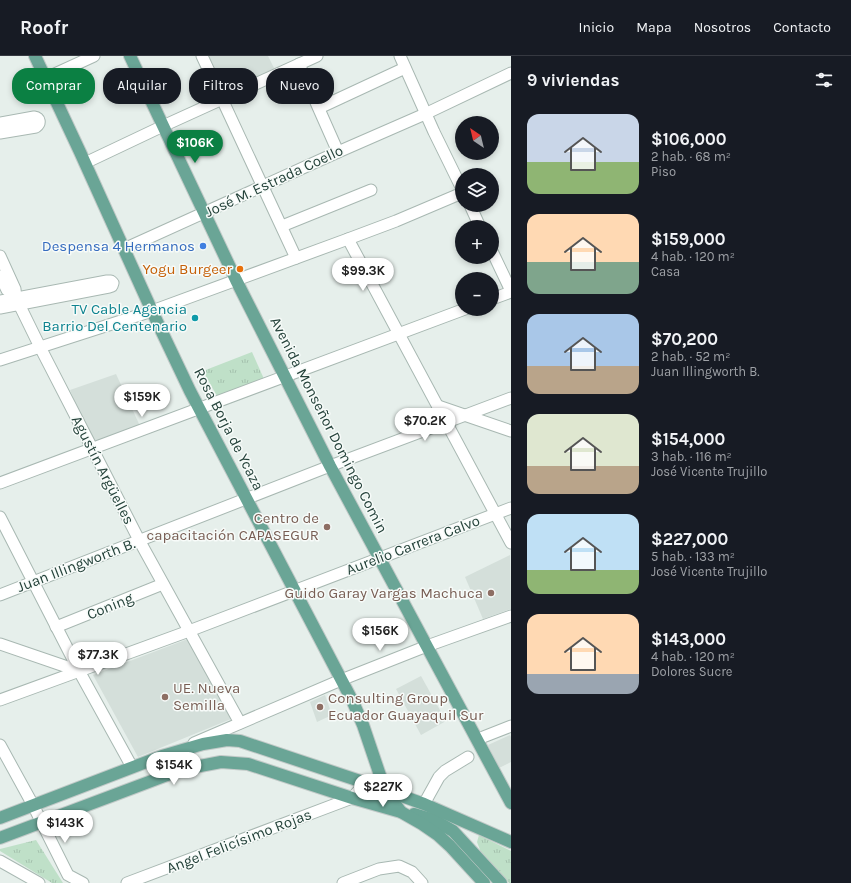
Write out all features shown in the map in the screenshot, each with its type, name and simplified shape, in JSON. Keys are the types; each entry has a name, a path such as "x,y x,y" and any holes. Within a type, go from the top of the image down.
{"main road":[{"name":"Rosa Borja de Ycaza","path":"36,56 41,68"},
{"name":"Avenida Monseñor Domingo Comin","path":"130,56 236,280 330,466 478,739 511,803"},
{"name":"Rosa Borja de Ycaza","path":"58,104 190,391 353,702 363,724 385,790 401,812"},
{"path":"0,818 162,756 203,744 227,740 240,741 363,782 424,804 511,842"},
{"path":"0,838 178,772 222,762 248,764 352,798 434,820 453,831 501,883"},
{"path":"401,812 438,835 484,883"}],"street":[{"path":"68,68 94,56"},
{"path":"202,56 208,68"},
{"path":"258,83 317,56"},
{"path":"400,56 425,114 455,175"},
{"path":"299,64 338,152"},
{"path":"319,108 405,68"},
{"name":"José M. Estrada Coello","path":"124,249 425,114 511,73"},
{"path":"85,163 211,104"},
{"path":"224,104 296,258"},
{"path":"0,124 34,117 40,122 36,127 0,133"},
{"path":"282,226 371,190"},
{"path":"0,360 152,311 396,221 455,196"},
{"path":"348,239 511,543"},
{"name":"Agustín Argüelles","path":"0,256 15,289 18,301 40,347 139,540 240,723"},
{"path":"498,264 511,291 499,296"},
{"name":"Agustín Argüelles","path":"0,276 7,290 18,301"},
{"path":"0,301 18,301 112,286 113,283 110,281 18,301 0,308"},
{"path":"0,483 455,313"},
{"name":"Juan Illingworth B.","path":"0,594 330,466 511,398"},
{"path":"438,406 511,431"},
{"name":"Aurelio Carrera Calvo","path":"0,700 189,631 511,508"},
{"path":"0,517 79,671 132,767"},
{"name":"Coning","path":"56,627 163,584"},
{"path":"162,756 341,680 427,646 511,616"},
{"path":"0,644 79,671"},
{"path":"478,739 511,726"},
{"path":"0,745 33,805 68,875 82,883"},
{"path":"424,804 439,777 445,771 468,757"},
{"path":"352,798 360,790 363,782"},
{"name":"Angel Felicísimo Rojas","path":"127,883 352,798"},
{"path":"0,861 39,883"},
{"path":"343,883 379,869 399,866 412,872 422,883"}],"shaded area":[{"path":"208,56 268,56 274,68 266,68 266,75 258,79 258,68 214,68"},
{"path":"116,374 140,426 92,443 70,390"},
{"name":"Guido Garay Vargas Machuca","path":"510,555 511,609 483,619 465,577"},
{"name":"UE. Nueva Semilla","path":"193,637 236,717 138,757 93,675"},
{"path":"421,676 446,721 421,735 396,689"},
{"name":"Consulting Group Ecuador Guayaquil Sur","path":"325,695 332,715 317,722 310,702"},
{"path":"510,735 511,762 499,768 488,745"}],"green space":[{"path":"252,352 264,379 217,396 203,371"},
{"path":"479,835 511,851 511,883 509,883 482,855 477,842"},
{"path":"36,840 63,883 52,883 0,851 0,849"}],"place":[{"name":"Despensa 4 Hermanos","path":"203,246"},
{"name":"Yogu Burgeer","path":"240,269"},
{"name":"TV Cable Agencia Barrio Del Centenario","path":"195,318"},
{"name":"Centro de capacitación CAPASEGUR","path":"327,527"},
{"name":"Guido Garay Vargas Machuca","path":"491,593"},
{"name":"UE. Nueva Semilla","path":"165,697"},
{"name":"Consulting Group Ecuador Guayaquil Sur","path":"320,707"}]}
